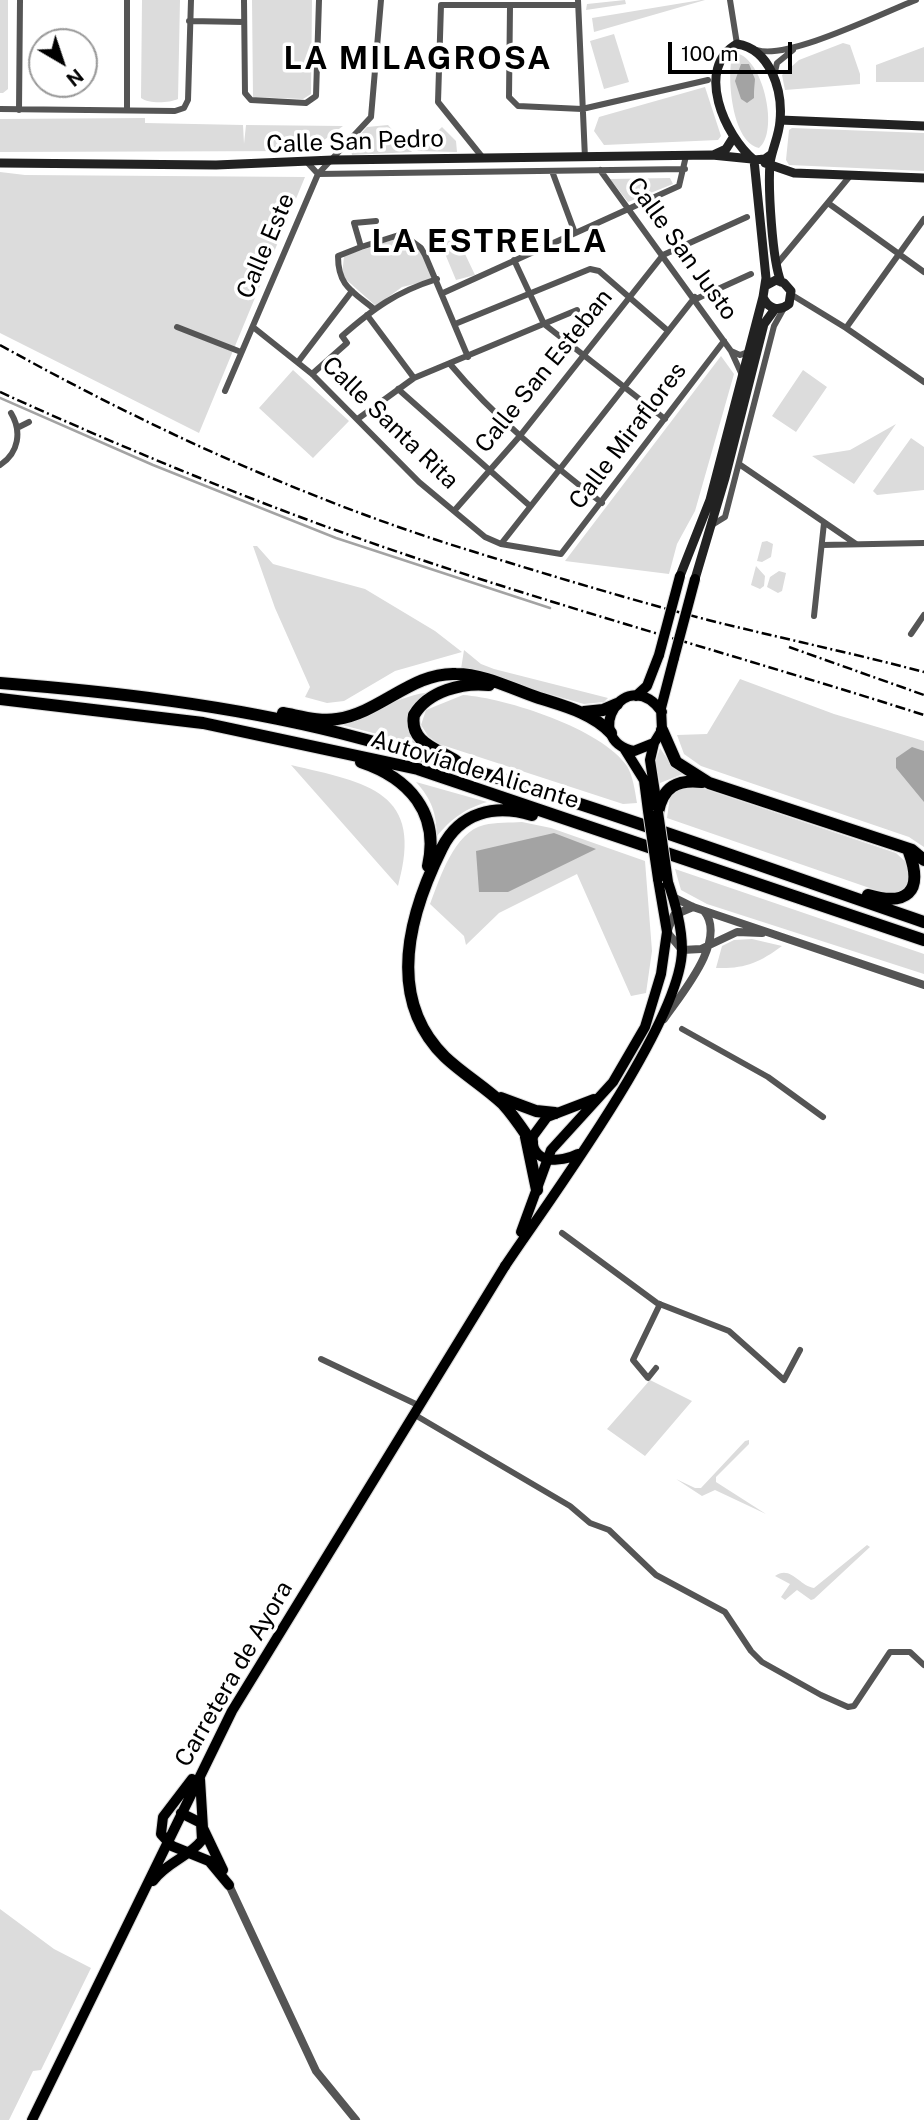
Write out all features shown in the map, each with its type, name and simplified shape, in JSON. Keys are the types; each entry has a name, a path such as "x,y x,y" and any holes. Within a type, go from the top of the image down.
{"highway":[{"path":"262,716 282,713 332,720 345,718 374,707 428,678 454,673 471,675 576,710 596,712 617,704"},
{"name":"Autovía de Alicante","path":"0,683 148,697 262,716 339,733 467,769 827,887 924,922"},
{"path":"467,769 423,743 415,731 414,715 427,700 457,687 484,684 510,688"},
{"name":"Autovía de Alicante","path":"0,699 203,723 418,769 924,940"},
{"path":"576,710 611,733"},
{"path":"662,730 676,762 709,783 906,849 924,860"},
{"path":"335,751 398,779 415,794 424,808 431,834 431,853 408,946 407,972 412,1006 436,1048 488,1092 532,1143"},
{"path":"653,812 661,798 677,783 709,783"},
{"path":"423,892 447,838 477,813 502,809 577,824"},
{"path":"827,887 847,888 882,899 906,899 918,888 920,879 917,865 906,849"},
{"path":"488,1092 525,1108 555,1113"},
{"path":"523,1130 537,1190"}],"main road":[{"path":"653,812 644,780 611,733 610,718 617,704 636,696 648,686 680,576 710,500 765,286 754,160 733,138 719,100 717,84 723,54 737,44 761,54 774,76 780,120 770,165 776,264 781,282"},
{"path":"780,120 924,126"},
{"path":"712,155 726,149 733,138"},
{"path":"754,160 772,154"},
{"name":"Calle San Pedro","path":"0,163 216,165 333,160 712,155 754,160 794,173 924,178"},
{"path":"505,1266 537,1190 546,1160 558,1139 607,1090 645,1027 661,975 667,932 653,812 651,771 654,743 662,730 662,712 674,659 765,324 792,295 789,287 776,280 765,286"},
{"path":"763,297 769,306 780,308"},
{"path":"636,696 651,701 662,712"},
{"path":"622,746 634,751 654,743"},
{"path":"505,1266 645,1048 675,987 682,950 673,897 663,880"},
{"path":"580,1153 560,1162 546,1160 532,1143 537,1126 555,1113 584,1105 607,1090"},
{"path":"555,1113 573,1124 580,1137 580,1153"},
{"name":"Carretera de Ayora","path":"32,2120 233,1709 505,1266"},
{"path":"209,1754 163,1817 160,1830 167,1843 212,1864 229,1885"},
{"path":"140,1897 167,1865 189,1852 202,1840 201,1772"},
{"path":"181,1813 197,1820 203,1828 229,1885"}],"street":[{"path":"19,110 20,0"},
{"path":"127,0 127,110"},
{"path":"0,109 175,111 184,108 188,100 191,0"},
{"path":"244,0 245,93 251,100 306,103 316,96 319,0"},
{"name":"Calle Este","path":"225,391 318,174 371,117 381,0"},
{"path":"730,0 737,44"},
{"path":"755,50 772,53 794,49 916,0"},
{"path":"483,158 438,102 441,5 476,3 510,6 578,2 585,158"},
{"path":"510,6 509,97 518,106 582,109 708,80 718,70"},
{"path":"189,22 244,22"},
{"path":"774,76 777,63 794,49"},
{"path":"708,80 717,84"},
{"path":"443,293 679,186 686,156"},
{"path":"306,161 318,174"},
{"name":"Calle San Pedro","path":"318,174 685,169"},
{"name":"Calle San Justo","path":"600,170 695,298 731,351 742,375"},
{"path":"552,171 575,233"},
{"path":"776,264 850,176"},
{"path":"828,203 924,272"},
{"path":"663,255 747,217"},
{"path":"846,328 924,219"},
{"path":"361,247 354,223 376,221"},
{"path":"374,309 338,275 338,256 402,234 421,248 437,279 468,357"},
{"name":"Calle San Esteban","path":"454,511 519,437 663,255"},
{"path":"514,260 544,324 665,419"},
{"path":"456,324 587,270 599,271 667,330"},
{"path":"501,544 667,330 695,298 751,274"},
{"path":"312,374 347,343 342,336 374,309 402,290 437,279"},
{"path":"298,362 352,291"},
{"path":"792,295 846,328 924,382"},
{"path":"712,525 726,517 780,308"},
{"path":"359,418 414,378 577,310"},
{"path":"367,315 414,378"},
{"path":"177,327 241,352"},
{"name":"Calle Santa Rita","path":"253,327 312,374 359,418 419,482 485,537 501,544"},
{"name":"Calle Miraflores","path":"501,544 561,554 724,341"},
{"name":"Calle San Justo","path":"731,351 742,355 748,352"},
{"path":"450,365 481,401 519,437 602,503"},
{"path":"398,389 530,506"},
{"path":"0,465 13,453 19,427 11,413"},
{"path":"19,427 29,422"},
{"path":"739,464 856,544"},
{"path":"814,617 824,523"},
{"path":"822,545 924,543"},
{"path":"911,634 924,615"},
{"path":"673,897 693,908 924,985"},
{"path":"693,908 677,912 667,932 682,950 695,951 737,932 772,934"},
{"path":"645,1048 710,944 712,927 703,910"},
{"path":"681,1029 768,1077 823,1117"},
{"path":"562,1233 660,1304 729,1331 784,1380 800,1350"},
{"path":"656,1368 648,1378 633,1360 660,1304"},
{"path":"321,1359 418,1411 570,1506 590,1523 609,1530 656,1575 725,1612 751,1651 762,1662 821,1695 848,1707 854,1706 890,1652 910,1653 924,1665"},
{"path":"229,1885 316,2071 356,2120"}],"shaded area":[{"path":"0,0 8,0 8,89 3,93 0,93"},
{"path":"142,0 180,0 178,99 154,102 141,98"},
{"path":"252,0 312,0 311,94 303,99 253,97"},
{"path":"625,0 626,4 586,10 587,4"},
{"path":"705,0 594,32 592,18"},
{"path":"614,34 629,82 604,89 590,41"},
{"path":"843,43 850,45 860,74 860,84 785,90 782,75 799,60"},
{"path":"924,47 924,82 876,82 876,65"},
{"path":"739,54 748,60 762,83 768,128 765,140 759,148 743,135 738,124 730,84 731,63","holes":["741,64 753,73 754,98"]},
{"path":"741,64 749,64 755,79 754,98 747,103 741,99 735,81"},
{"path":"705,87 721,136 718,140 604,145 594,131 599,117"},
{"path":"145,118 145,123 243,125 244,144 246,125 343,126 316,146 300,151 0,152 0,119"},
{"path":"388,125 412,152 352,155 350,146 367,127"},
{"path":"442,127 456,141 457,152 417,151"},
{"path":"789,130 924,133 924,171 789,165 786,160"},
{"path":"0,172 25,175 305,177 199,433 0,333"},
{"path":"670,178 673,184 628,202 610,179"},
{"path":"404,236 422,252 436,279 402,287 376,306 342,276 344,256"},
{"path":"457,237 475,275 456,280 441,244"},
{"path":"721,356 734,374 695,511 677,544 669,574 565,561"},
{"path":"293,370 349,421 313,458 259,408"},
{"path":"803,370 827,387 796,432 772,416"},
{"path":"896,424 854,484 812,456 850,450"},
{"path":"911,438 924,447 924,490 877,495 873,491"},
{"path":"762,542 773,544 771,557 762,562 757,561"},
{"path":"253,546 257,546 273,564 365,589 435,631 462,652 395,671 344,701 327,703 305,697 310,687 275,608"},
{"path":"756,566 765,576 764,586 760,589 751,585"},
{"path":"779,571 786,573 782,591 778,593 767,587 770,577"},
{"path":"464,650 481,664 494,669 608,698 604,702 584,704 461,669"},
{"path":"740,679 834,714 924,741 924,847 909,837 701,766 684,754 677,735 707,734"},
{"path":"432,692 418,702 410,714 410,727 416,744 342,725 397,701"},
{"path":"463,695 527,709 597,740 615,752 627,766 637,803 623,804 439,744 428,736 421,725 426,710"},
{"path":"912,747 924,751 924,802 896,768 896,758"},
{"path":"660,748 672,766 683,774 660,783 655,763"},
{"path":"291,765 344,778 366,786 384,797 396,811 404,830 404,854 398,886"},
{"path":"416,782 487,802 459,815 437,836 432,807"},
{"path":"696,786 896,853 909,865 910,886 899,894 884,893 667,818 670,796 680,788"},
{"path":"522,822 551,828 645,861 652,951 646,993 631,996 577,874 499,913 466,945 464,936 430,904 449,857 464,837 473,829 484,825"},
{"path":"554,833 596,849 508,892 479,892 476,851"},
{"path":"675,869 924,954 924,974 707,904 681,890"},
{"path":"752,939 782,946 751,964 716,968 722,946 734,940"},
{"path":"650,1380 692,1401 645,1456 607,1429"},
{"path":"749,1440 749,1444 716,1477 716,1482 766,1514 715,1490 702,1496 676,1479 701,1488 745,1441"},
{"path":"867,1545 870,1547 814,1599 811,1600 797,1590 785,1600 781,1597 790,1584 775,1576 781,1573 790,1574 814,1588"},
{"path":"0,1909 54,1949 91,1968 41,2070 33,2071 9,2120 0,2120"}],"waterway":[{"path":"0,398 153,465 336,538 550,608"}],"railway":[{"path":"0,345 108,402 220,455 276,480 391,524 610,593 735,627 924,672"},
{"path":"0,392 197,477 398,552 924,715"},
{"path":"789,647 924,695"}],"district":[{"name":"LA MILAGROSA","path":"418,59"},
{"name":"LA ESTRELLA","path":"490,242"}]}
